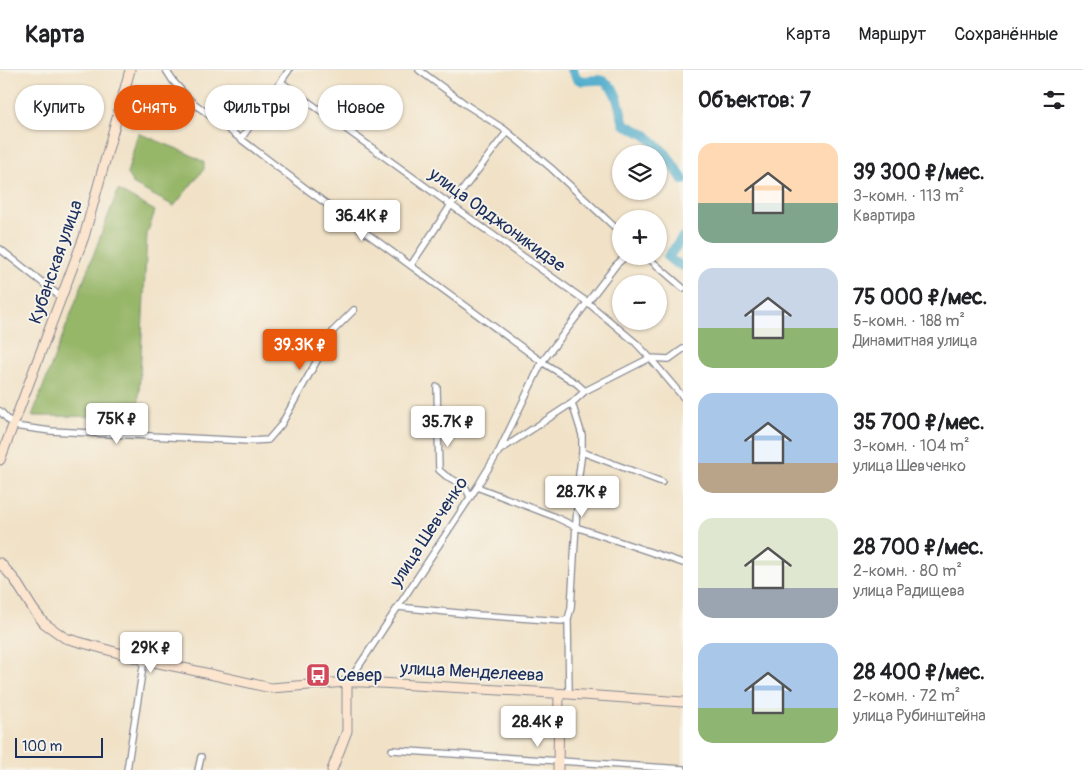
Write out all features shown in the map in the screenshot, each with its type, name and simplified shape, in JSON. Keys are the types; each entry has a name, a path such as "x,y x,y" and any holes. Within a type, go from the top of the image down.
{"street":[{"name":"Кубанская улица","path":"0,460 84,237 130,70"},
{"path":"166,70 191,101 309,191 542,362 576,383 584,391"},
{"path":"241,139 289,70"},
{"path":"418,70 507,132 577,191 612,224"},
{"name":"улица Орджоникидзе","path":"281,82 587,302 636,343 683,397"},
{"path":"411,265 451,206 507,132"},
{"path":"0,249 62,298"},
{"path":"499,451 542,362 616,265"},
{"path":"656,265 683,288"},
{"path":"0,411 14,426 51,431 249,441 268,440 281,425 334,330 354,310"},
{"name":"улица Шевченко","path":"347,682 499,451 572,403 584,391 650,358 669,359 683,349"},
{"path":"436,387 439,470 465,486 470,497"},
{"path":"558,770 582,452 582,434 572,403"},
{"path":"582,452 662,482"},
{"path":"477,487 553,516 576,527 683,563"},
{"name":"улица Менделеева","path":"0,563 15,580 44,623 65,638 144,660 271,688 363,682 683,702"},
{"path":"398,607 553,621 568,619"},
{"path":"127,770 144,660"},
{"path":"332,770 347,731 347,682"},
{"path":"392,750 683,769"},
{"path":"198,770 201,757"}],"green space":[{"path":"138,133 185,152 204,162 204,169 174,206 134,185 127,174"},
{"path":"118,190 155,211 147,234 138,417 32,416"}],"waterway":[{"path":"572,70 580,80 601,80 610,86 617,99 624,124 646,135 666,154 683,180"},
{"path":"683,237 668,257 683,266"}],"place":[{"name":"Север","path":"318,675"}]}
